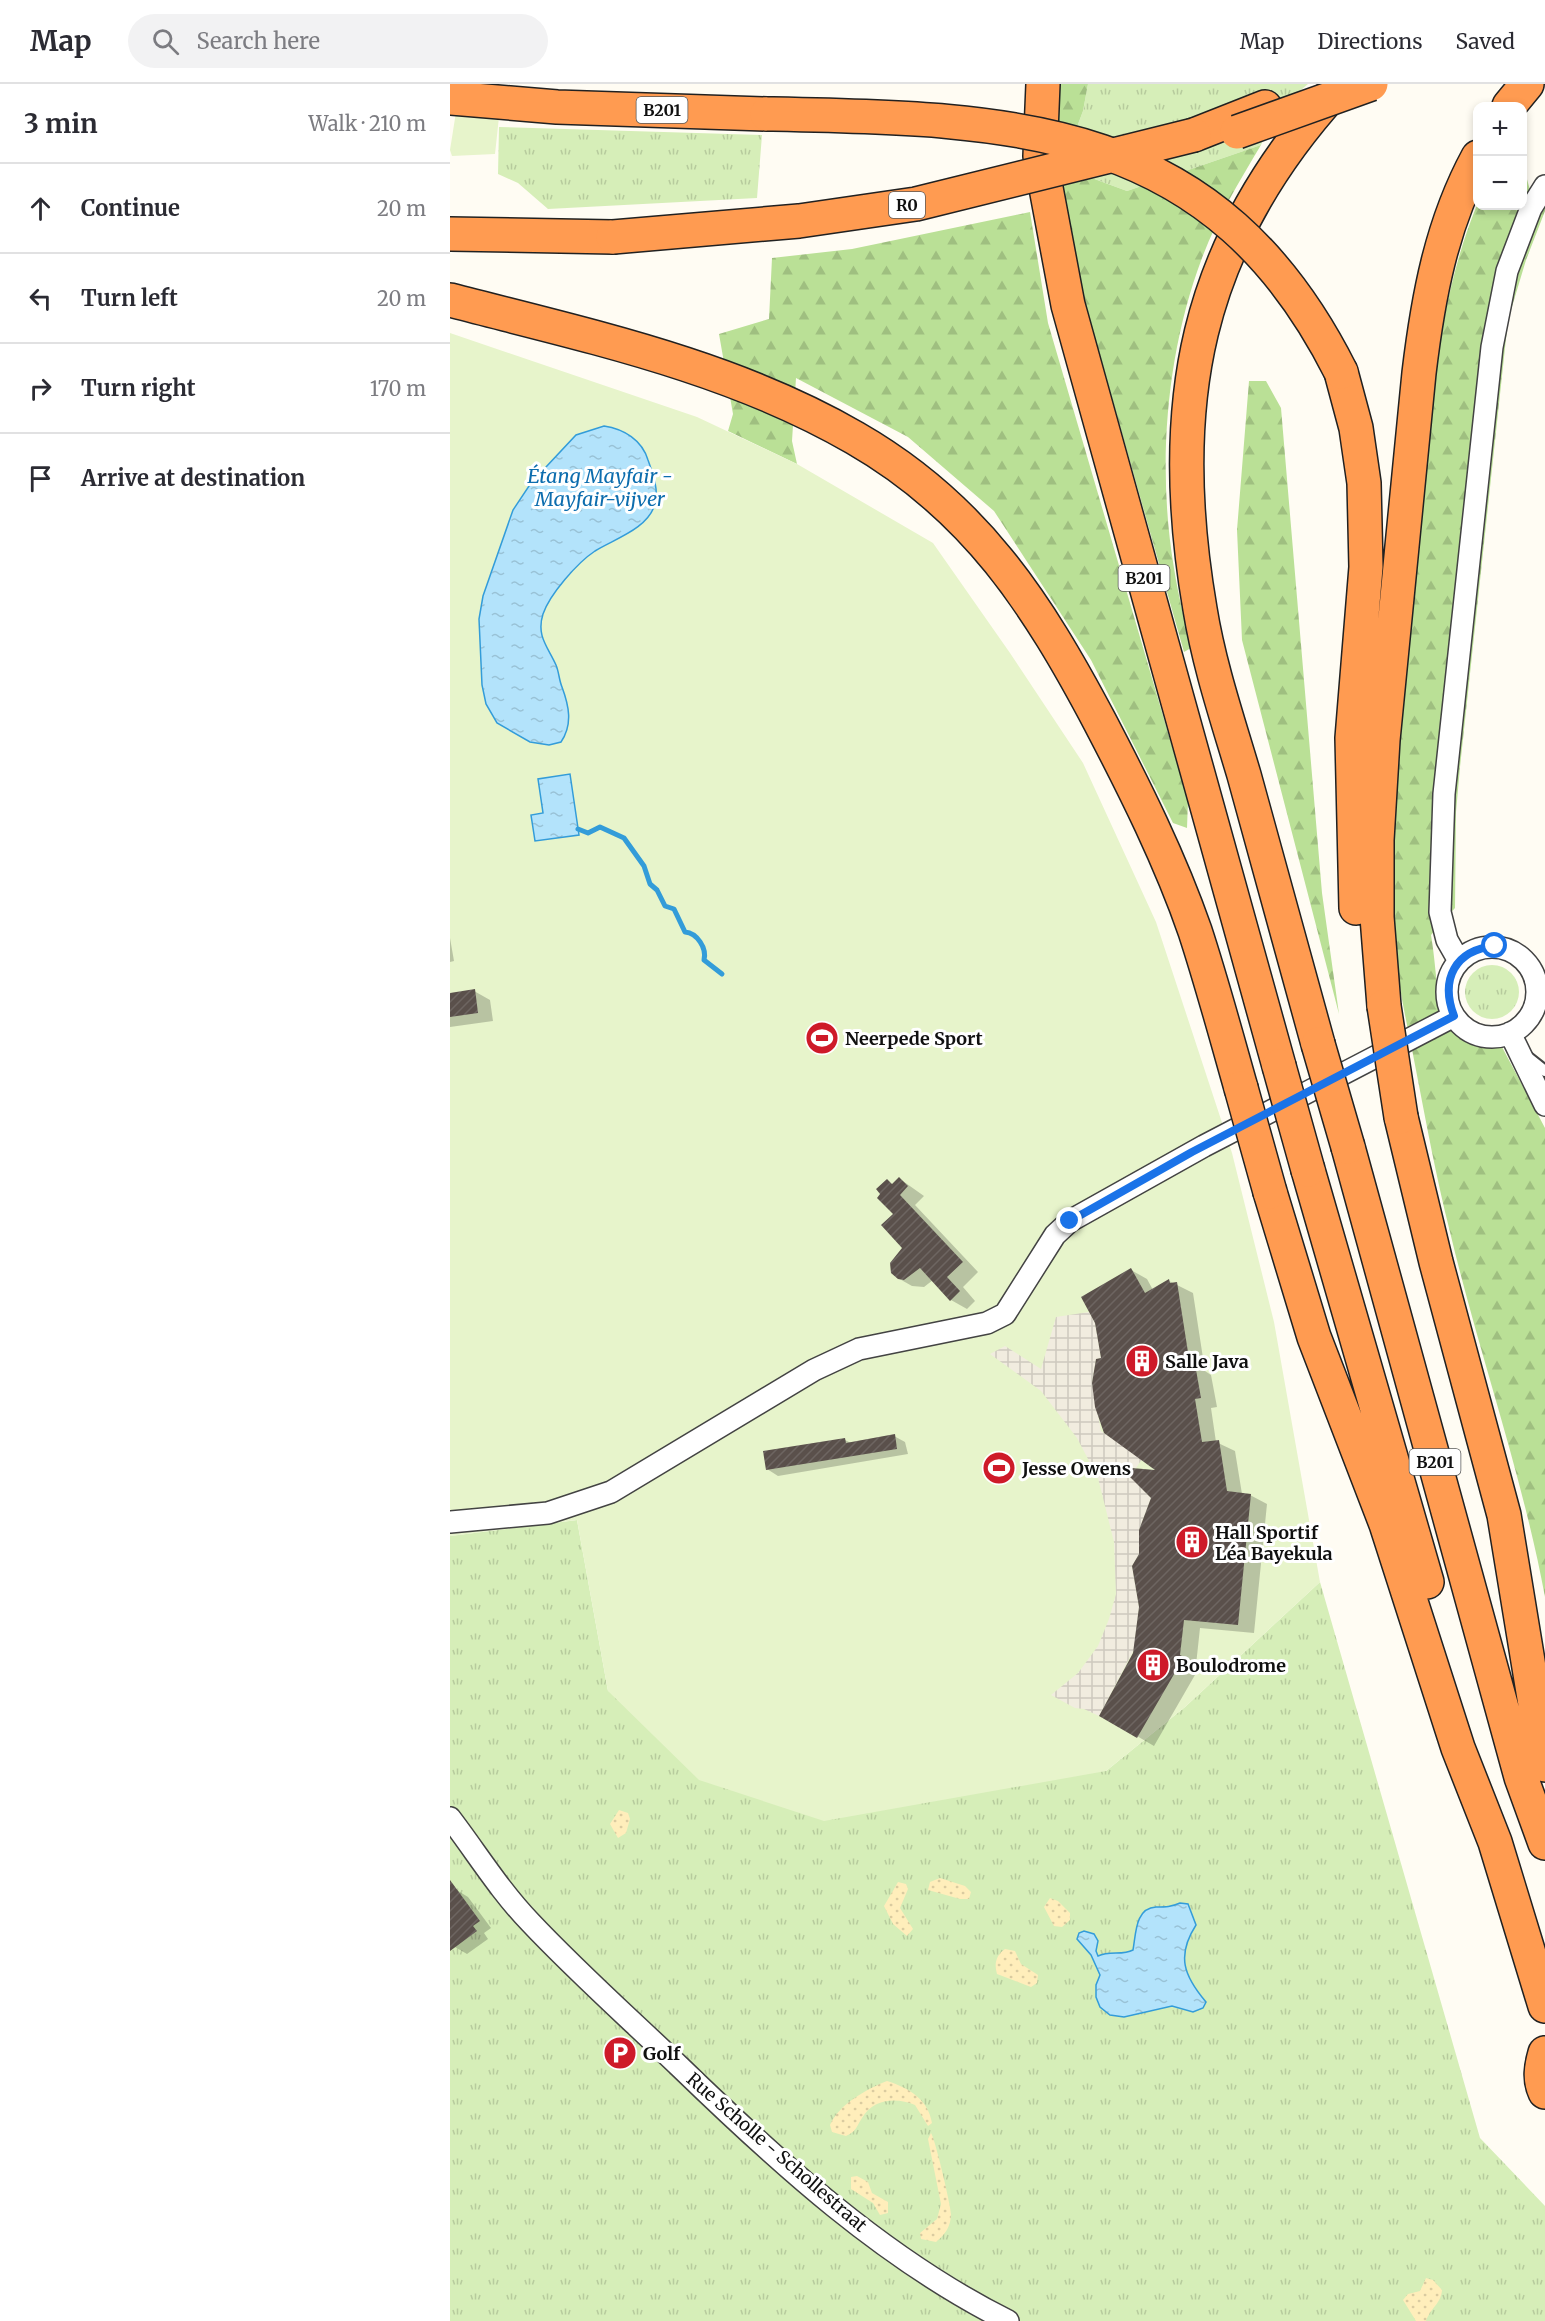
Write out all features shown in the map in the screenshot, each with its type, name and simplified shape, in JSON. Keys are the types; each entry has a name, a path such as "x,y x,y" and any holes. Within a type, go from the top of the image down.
{"highway":[{"path":"450,86 575,84"},
{"name":"B201","path":"1043,84 1040,156 1068,305 1308,1170 1474,1746 1495,1842"},
{"name":"R0","path":"450,234 613,237 799,221 916,204 1059,171 1194,135 1324,84"},
{"name":"B201","path":"1342,84 1300,129 1276,163 1227,251 1209,300 1194,359 1186,416 1185,479 1200,611 1317,1044 1348,1147 1521,1777 1544,1830"},
{"path":"1194,135 1237,132 1371,84"},
{"path":"1512,102 1527,84"},
{"name":"B201","path":"450,98 557,106 898,117 978,123 1058,137 1096,148 1154,173 1208,207 1232,226 1277,271 1313,320 1341,372 1356,428 1364,483 1366,567 1352,738 1351,788 1359,958 1375,1011 1418,1267 1525,1647 1545,1765"},
{"name":"B201","path":"1375,1011 1377,840 1383,740 1419,373 1432,281 1452,215 1473,167"},
{"name":"B201","path":"450,300 623,345 712,373 770,396 855,437 916,478 975,531 1019,585 1067,660 1123,766 1170,867 1201,950 1314,1337 1386,1524 1458,1748 1495,1842 1545,2006"},
{"path":"1545,2053 1541,2067 1541,2084 1545,2092"}],"street":[{"path":"1459,962 1447,940 1440,912 1444,794 1490,359 1507,271 1531,208 1545,186"},
{"path":"1495,946 1538,963 1538,997 1533,1012 1523,1025 1515,1042 1479,1035 1465,1027 1454,1016 1448,1001 1448,985 1459,962 1476,950 1495,946"},
{"path":"450,1522 548,1513 611,1492 814,1370 859,1349 987,1323 1005,1314 1055,1235 1070,1221 1198,1149 1454,1016"},
{"path":"1515,1042 1545,1105"},
{"name":"Rue Scholle - Schollestraat","path":"450,1818 529,1921 734,2119 839,2210 887,2247 938,2281 1008,2321"}],"lane":[{"path":"1515,1042 1545,1071"}],"green space":[{"path":"1057,84 1088,84 1083,111 1062,167 1127,191 1261,145 1221,214 1202,258 1180,332 1173,371 1168,411 1166,491 1174,568 1191,648 1184,652 1060,214"},
{"path":"1088,84 1308,84 1276,111 1261,145 1127,191 1062,167 1083,111"},
{"path":"456,112 499,117 495,154 452,156 450,150"},
{"path":"499,127 762,135 757,198 548,209 518,183 498,174"},
{"path":"1527,179 1530,190 1545,203 1545,211 1526,260 1508,320 1460,767 1456,812 1455,908 1431,935 1439,993 1443,1009 1450,1022 1462,1033 1478,1042 1502,1047 1545,1128 1545,1597 1525,1505 1461,1278 1445,1211 1399,981 1394,926 1393,871 1397,760 1431,412 1451,286 1475,210 1527,210"},
{"path":"1030,212 1048,323 1188,801 1187,828 1173,823 1091,660 994,511 908,437 796,378 792,441 797,464 728,431 733,414 719,334 769,319 772,258 852,249"},
{"name":"Neerpede Sport","path":"450,333 697,417 797,464 933,543 1083,763 1156,922 1232,1153 1274,1322 1320,1582 1185,1707 1106,1771 824,1821 699,1780 608,1691 577,1520 450,1536"},
{"path":"1249,381 1266,381 1281,408 1322,893 1339,1014 1242,640 1237,530"},
{"path":"1487,965 1497,965 1511,973 1517,982 1519,992 1517,1002 1511,1011 1497,1019 1487,1019 1470,1007 1465,997 1465,987 1477,970"},
{"path":"577,1520 608,1691 1106,1771 1185,1707 1320,1582 1480,2138 1545,2206 1545,2321 450,2321 450,1536"}],"sand":[{"path":"619,1810 628,1813 630,1819 626,1833 618,1838 610,1824"},
{"path":"940,1878 965,1886 971,1892 969,1899 960,1899 928,1890 930,1882"},
{"path":"898,1882 906,1884 908,1889 900,1908 913,1929 907,1936 893,1924 884,1906"},
{"path":"1050,1898 1058,1901 1070,1913 1070,1920 1062,1927 1054,1926 1044,1907"},
{"path":"1005,1949 1015,1951 1021,1964 1038,1975 1037,1983 1031,1987 997,1974 996,1960"},
{"path":"887,2081 910,2091 922,2101 932,2123 928,2126 915,2105 908,2102 886,2101 872,2107 850,2134 846,2136 832,2132 830,2125 840,2110 871,2088"},
{"path":"931,2133 943,2172 951,2214 947,2230 936,2242 921,2239 920,2233 937,2219 941,2204 928,2139"},
{"path":"857,2176 868,2182 872,2193 888,2202 888,2213 880,2215 873,2203 851,2189 851,2177"},
{"path":"1426,2278 1433,2280 1442,2290 1441,2295 1426,2321 1416,2321 1403,2300 1408,2294 1420,2291"}],"shaded area":[{"path":"1089,1312 1095,1323 1101,1358 1096,1359 1092,1383 1101,1431 1142,1459 1136,1468 1121,1467 1151,1498 1139,1530 1139,1554 1132,1566 1139,1607 1135,1639 1139,1640 1099,1716 1084,1709 1075,1708 1051,1695 1078,1673 1098,1646 1116,1594 1114,1542 1098,1478 1077,1438 1041,1391 990,1354 1005,1346 1041,1369 1056,1317"}],"water":[{"name":"Étang Mayfair - Mayfair-vijver","path":"604,426 625,433 637,441 645,453 655,482 655,504 651,513 638,527 595,551 580,563 558,588 547,606 541,622 542,635 557,668 569,715 565,735 561,742 549,745 530,742 497,723 486,704 482,685 479,619 483,596 513,510 531,483 576,435"},
{"path":"570,774 579,835 535,841 531,815 543,813 538,779"},
{"path":"1180,1903 1188,1904 1196,1925 1186,1946 1185,1965 1192,1983 1206,2002 1203,2008 1193,2012 1172,2006 1124,2017 1110,2015 1100,2007 1096,1997 1096,1985 1100,1975 1091,1955 1077,1939 1079,1933 1084,1931 1094,1934 1098,1941 1096,1951 1098,1956 1107,1953 1129,1952 1133,1950 1138,1923 1144,1912 1149,1908"}],"building":[{"path":"475,989 478,1013 450,1017 450,993"},
{"path":"899,1177 908,1186 900,1195 963,1262 947,1277 960,1291 950,1301 920,1268 904,1280 898,1279 891,1273 890,1263 902,1248 881,1225 893,1214 877,1198 880,1194 876,1189 887,1179 892,1184"},
{"path":"1131,1268 1145,1293 1169,1279 1170,1283 1177,1282 1190,1365 1195,1364 1201,1398 1195,1399 1202,1442 1219,1440 1227,1491 1251,1494 1238,1625 1184,1620 1180,1655 1184,1657 1137,1738 1099,1716 1133,1653 1139,1607 1132,1566 1139,1554 1139,1530 1151,1498 1120,1467 1155,1470 1104,1433 1095,1407 1092,1383 1096,1359 1101,1358 1095,1323 1081,1297"},
{"path":"895,1434 897,1449 766,1470 763,1451 845,1438 846,1443"},
{"path":"450,1880 480,1921 473,1926 477,1931 450,1951"}],"waterway":[{"path":"578,829 588,833 600,827 624,838 644,866 650,884 657,890 665,906 674,909 685,932 693,935 700,942 705,955 704,960 722,974"}],"place":[{"name":"Neerpede Sport","path":"822,1038"},
{"name":"Salle Java","path":"1142,1361"},
{"name":"Jesse Owens","path":"999,1468"},
{"name":"Hall Sportif Léa Bayekula","path":"1192,1542"},
{"name":"Boulodrome","path":"1153,1665"},
{"name":"Golf","path":"620,2053"}],"route":[{"path":"1070,1221 1192,1152 1454,1016 1448,1001 1448,985 1452,972 1470,953 1495,946"}]}
